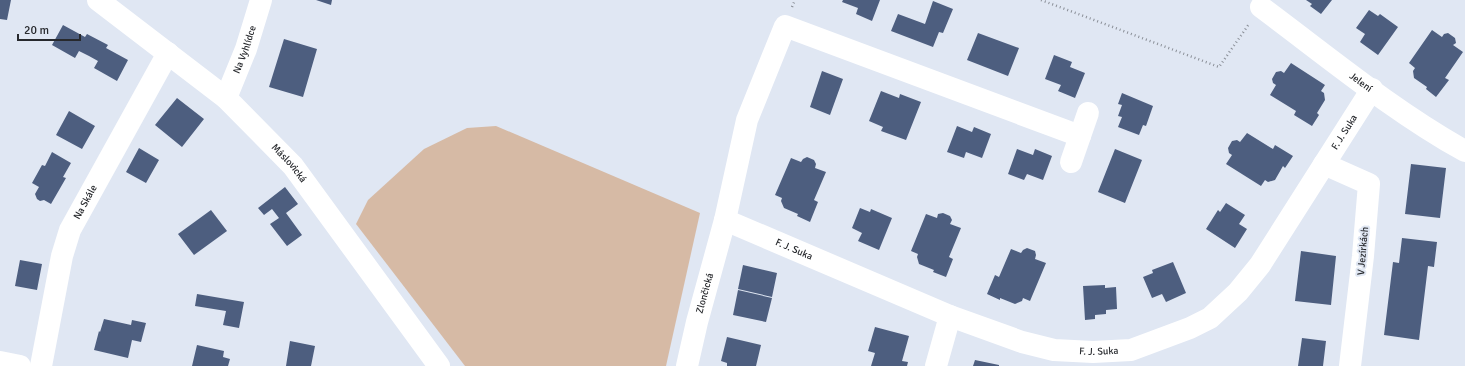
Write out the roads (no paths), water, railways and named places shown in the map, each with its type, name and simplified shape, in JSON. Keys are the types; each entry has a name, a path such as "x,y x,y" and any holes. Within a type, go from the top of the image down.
{"street":[{"name":"Máslovická","path":"98,0 226,98 293,166 440,366"},
{"name":"Na Vyhlídce","path":"226,98 246,49 261,0"},
{"name":"Jelení","path":"1261,7 1372,89 1442,138 1465,151"},
{"name":"Zlončická","path":"687,366 697,322 725,220 747,120 785,26 1080,136"},
{"name":"Na Skále","path":"41,366 62,256 70,230 168,53"},
{"name":"F. J. Suka","path":"725,220 950,316 1022,342 1054,350 1093,352 1131,358 1210,318 1232,297 1260,265 1372,89"},
{"path":"1071,162 1088,113"},
{"name":"V Jezírkách","path":"1324,164 1369,184 1363,256 1350,366"},
{"path":"936,366 950,316"},
{"path":"0,362 20,366"}]}
